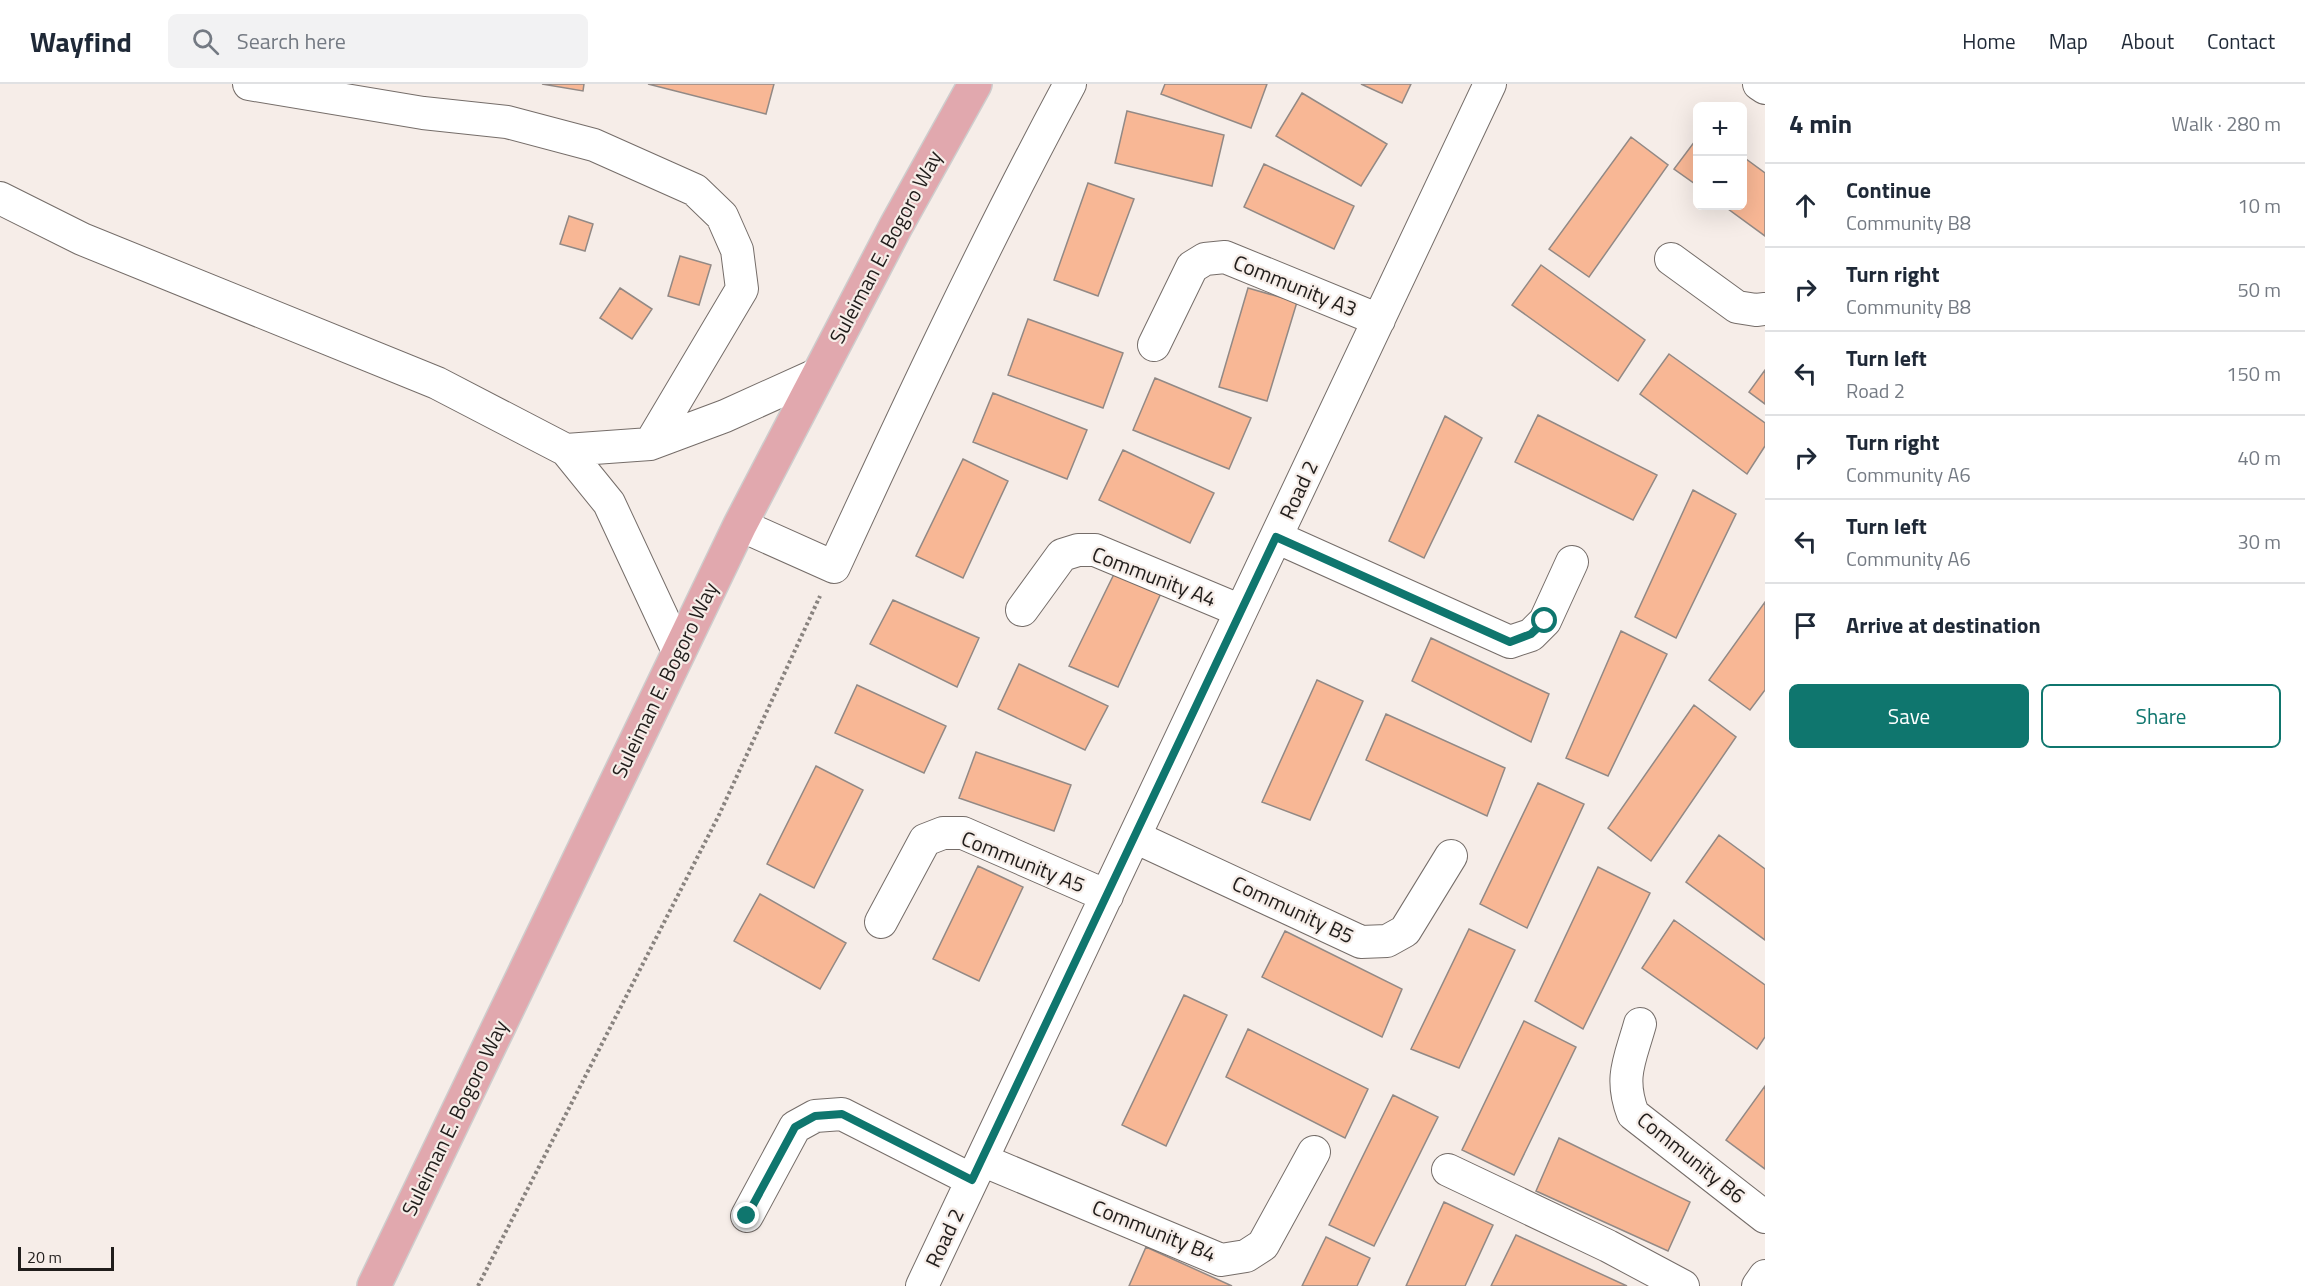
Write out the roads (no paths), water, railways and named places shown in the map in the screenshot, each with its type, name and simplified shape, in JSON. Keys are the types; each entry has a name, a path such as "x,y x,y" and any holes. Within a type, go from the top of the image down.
{"main road":[{"name":"Suleiman E. Bogoro Way","path":"374,1286 740,525 818,374 975,84"}],"street":[{"path":"249,84 423,113 507,122 594,145 695,190 722,216 737,250 742,289 650,444"},
{"path":"740,525 834,567 971,277 1023,171 1070,84"},
{"name":"Road 2","path":"922,1286 1490,84"},
{"path":"1759,84 1765,88"},
{"path":"0,198 82,238 438,383 566,450 609,503 678,651"},
{"name":"Community A3","path":"1154,345 1192,267 1205,259 1225,257 1379,320"},
{"path":"1671,259 1737,307 1765,309"},
{"path":"566,450 650,444 725,416 818,374"},
{"path":"1276,537 1510,642 1531,634 1545,621 1572,562"},
{"name":"Community A4","path":"1022,610 1062,555 1078,549 1095,549 1241,611"},
{"name":"Community A5","path":"881,922 925,840 943,833 963,833 1107,896"},
{"name":"Community B5","path":"1135,837 1361,942 1386,941 1405,931 1451,856"},
{"name":"Community B6","path":"1640,1024 1624,1078 1626,1096 1633,1114 1765,1217"},
{"name":"Community B4","path":"747,1216 795,1127 815,1116 842,1114 977,1170 1221,1260 1246,1256 1263,1245 1314,1152"},
{"path":"1448,1170 1608,1246 1683,1286"},
{"path":"1758,1286 1765,1276"}]}
